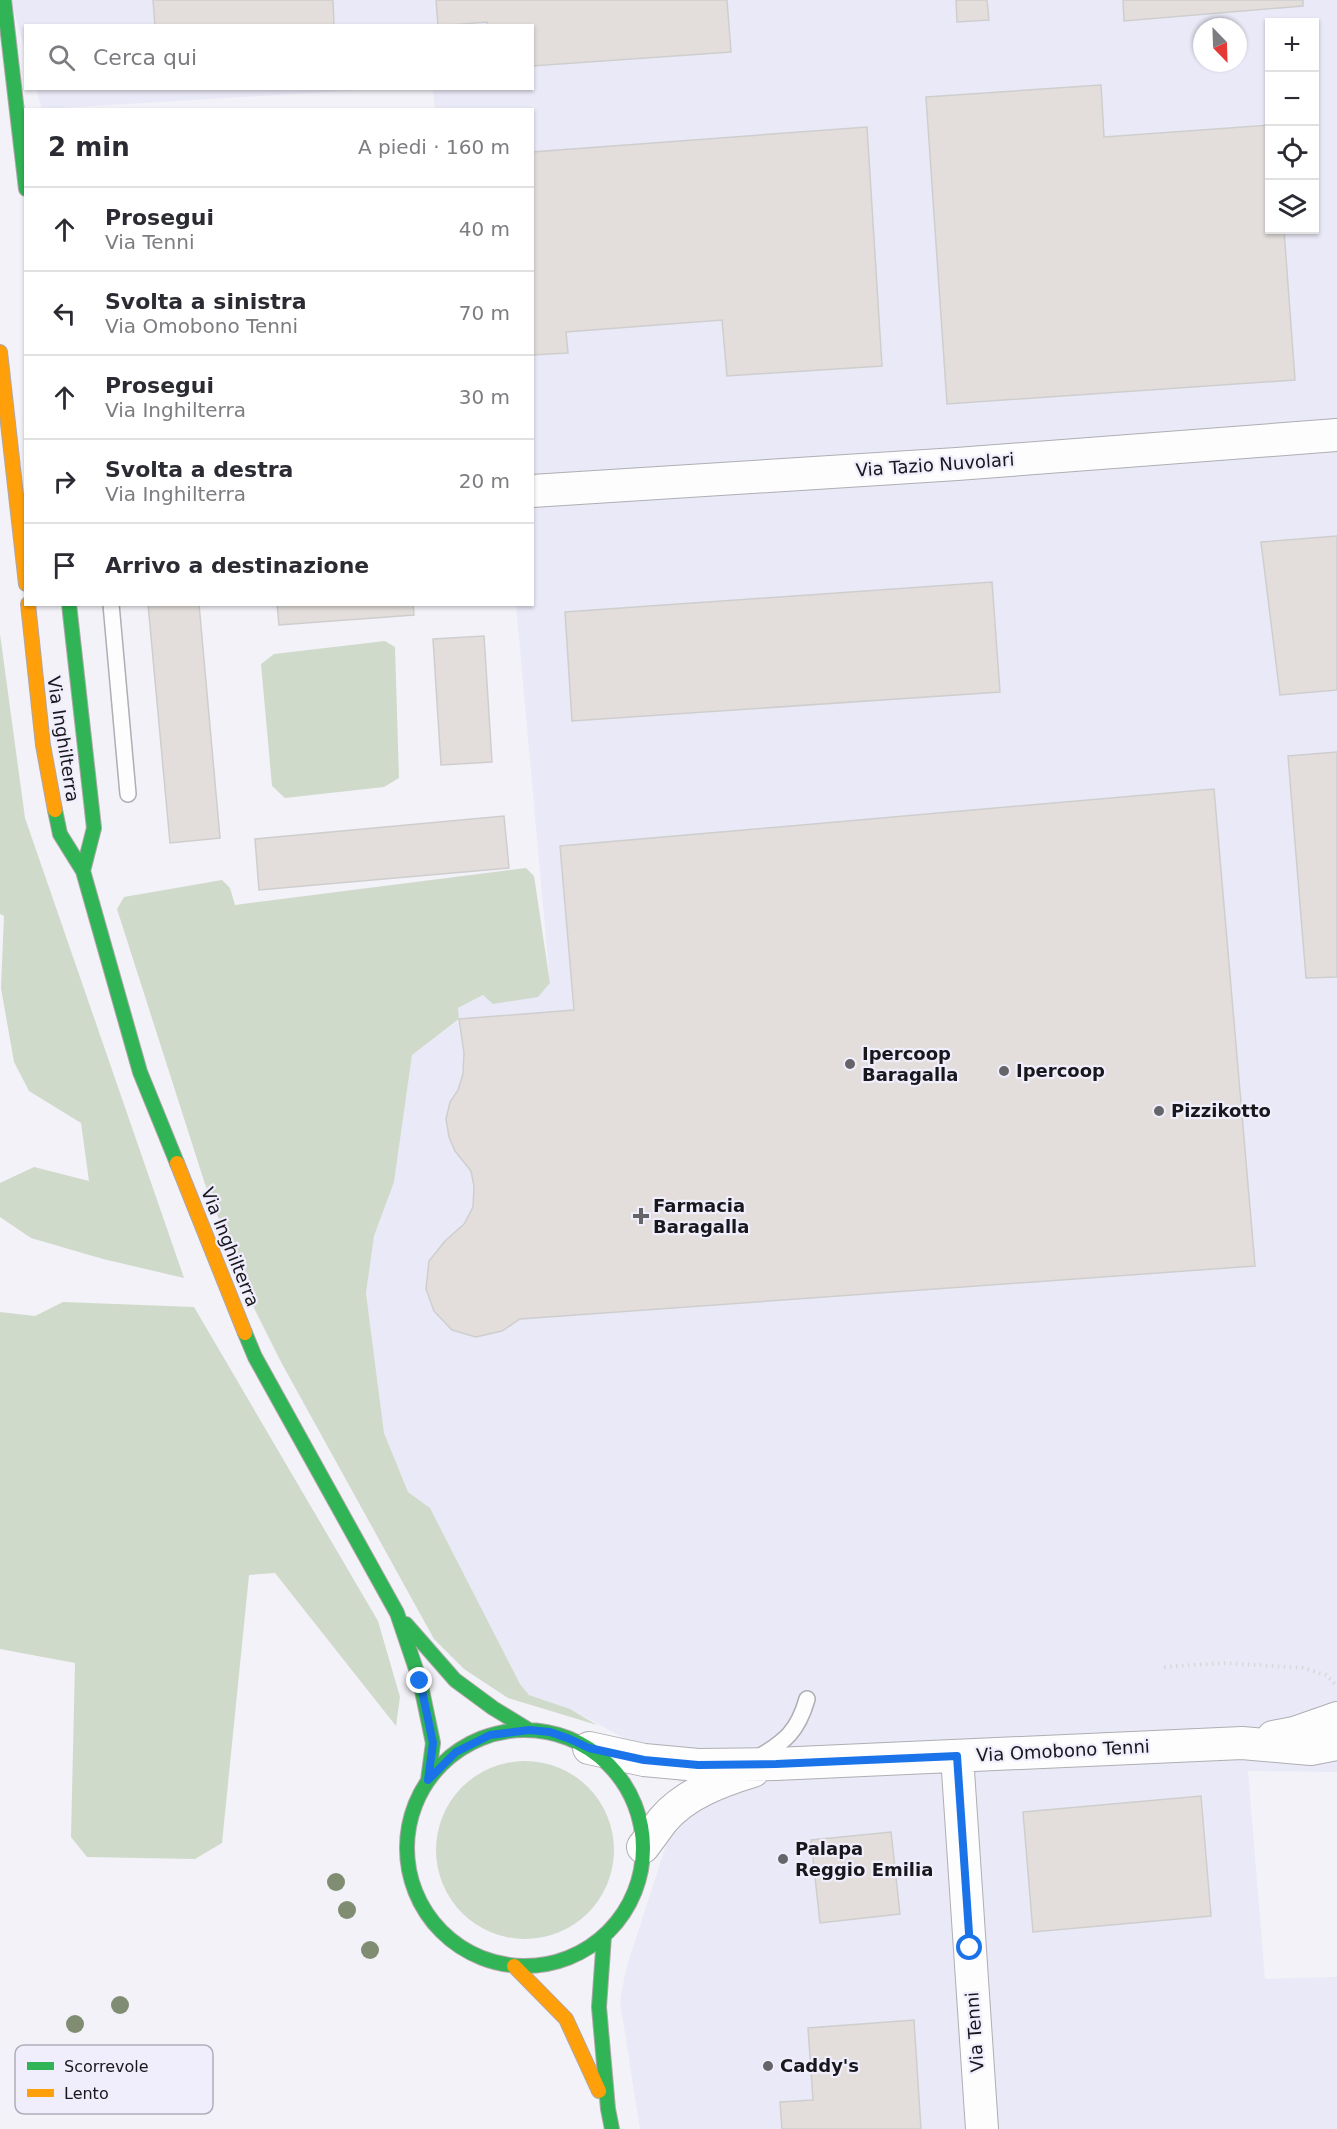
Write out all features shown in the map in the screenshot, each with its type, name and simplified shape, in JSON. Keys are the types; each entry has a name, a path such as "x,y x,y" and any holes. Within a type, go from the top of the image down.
{"main road":[{"path":"4,0 24,172"},
{"path":"0,352 24,566"},
{"name":"Via Inghilterra","path":"28,606 43,745 60,834 83,872 140,1072 255,1357 397,1613 420,1681 433,1743 428,1780"},
{"name":"Via Inghilterra","path":"69,606 94,828 83,872"},
{"name":"Via Inghilterra","path":"397,1613 455,1680 492,1708 529,1730"},
{"name":"Via Inghilterra","path":"529,1730 550,1732 589,1748 618,1774 637,1808 643,1847 639,1880 626,1910 604,1936 577,1954 547,1964 514,1965 488,1960 463,1949 441,1931 424,1910 412,1885 407,1858 408,1830 415,1804 428,1780 456,1752 490,1735 529,1730"},
{"path":"604,1936 599,2007 608,2109 612,2129"},
{"path":"514,1965 566,2019 608,2109"}],"street":[{"name":"Via Tazio Nuvolari","path":"534,491 957,464 1337,435"},
{"name":"Via Omobono Tenni","path":"1242,1743 1294,1733 1337,1718"},
{"name":"Via Omobono Tenni","path":"589,1748 644,1760 698,1765 1242,1743 1311,1749 1337,1744"},
{"name":"Via Tenni","path":"957,1756 982,2129"},
{"name":"Via Omobono Tenni","path":"643,1847 664,1819 689,1798 761,1764"}],"lane":[{"path":"111,606 129,794"},
{"path":"761,1764 802,1718 807,1699"}],"path":[{"path":"1164,1667 1224,1664 1303,1668 1326,1675 1337,1685"}],"shaded area":[{"path":"11,0 1337,0 1337,1772 1248,1771 1265,1979 1337,1977 1337,2129 640,2129 620,2002 626,1969 668,1839 699,1802 648,1751 570,1709 529,1695 520,1684 430,1508 408,1492 384,1433 366,1293 374,1236 394,1182 412,1055 459,1020 458,1008 483,995 494,1003 550,983 516,606 534,606 534,108 435,108 433,90 534,90 534,24 24,24 24,47"},
{"path":"37,90 360,90 59,108 42,108"}],"green space":[{"path":"0,634 25,818 184,1278 103,1259 31,1238 0,1217 0,1183 34,1167 89,1181 81,1123 29,1091 14,1062 1,988 4,916 0,914"},
{"path":"385,641 395,647 399,778 384,787 285,798 272,786 261,664 274,654"},
{"path":"526,868 534,876 550,983 538,997 493,1004 483,995 458,1008 459,1019 412,1055 394,1182 374,1236 366,1293 384,1433 408,1492 430,1508 520,1684 529,1695 570,1709 597,1725 508,1698 464,1669 434,1639 281,1362 254,1308 205,1184 117,909 124,897 222,880 230,888 235,905"},
{"path":"63,1302 194,1307 378,1621 400,1697 396,1726 275,1573 249,1575 222,1843 195,1859 87,1857 71,1837 75,1663 0,1649 0,1312 35,1316"},
{"path":"525,1761 559,1768 588,1787 607,1816 614,1850 607,1884 588,1913 559,1932 525,1939 491,1932 462,1913 443,1884 436,1850 443,1816 462,1787 491,1768"}],"building":[{"path":"153,0 333,0 334,24 155,24"},
{"path":"436,0 727,0 731,52 534,66 534,24 488,24 487,22 438,24"},
{"path":"956,0 987,0 989,20 957,22"},
{"path":"1123,0 1303,0 1303,6 1124,21"},
{"path":"1101,85 1104,137 1265,125 1265,234 1284,234 1295,380 947,404 926,97"},
{"path":"867,127 882,366 727,376 722,320 566,332 568,353 534,355 534,152"},
{"path":"1337,536 1337,690 1280,695 1261,542"},
{"path":"992,582 1000,692 572,721 565,612"},
{"path":"148,606 199,606 220,838 170,843"},
{"path":"277,606 413,606 414,615 279,625"},
{"path":"484,636 492,762 441,765 433,639"},
{"path":"1337,752 1337,977 1306,978 1288,756"},
{"name":"Ipercoop Baragalla","path":"1214,789 1255,1266 520,1319 502,1331 476,1337 452,1330 434,1311 426,1289 429,1261 445,1241 464,1224 473,1207 474,1186 471,1171 455,1151 449,1137 446,1119 450,1102 458,1090 463,1074 464,1053 459,1019 574,1010 560,846"},
{"path":"504,816 509,868 259,890 255,839"},
{"path":"1201,1796 1211,1916 1033,1932 1023,1812"},
{"path":"891,1832 900,1914 820,1923 811,1840"},
{"path":"914,2020 921,2129 782,2129 780,2102 813,2100 808,2028"}],"traffic: fast":[{"path":"4,0 24,172"},
{"path":"69,606 94,828 83,871"},
{"path":"55,810 60,834 83,871 140,1072 177,1163"},
{"path":"245,1333 255,1357 397,1613 420,1681 433,1743 428,1780"},
{"path":"406,1624 455,1680 493,1708 529,1730"},
{"path":"525,1730 570,1739 600,1757 616,1773 629,1793 638,1814 643,1848 634,1893 616,1923 600,1939 580,1952 559,1961 525,1966 480,1957 450,1939 434,1923 421,1903 412,1882 407,1848 416,1803 434,1773 450,1757 470,1744 491,1735 525,1730"},
{"path":"604,1936 599,2007 608,2109 612,2129"}],"traffic: slow":[{"path":"0,352 24,566"},
{"path":"28,606 43,745 55,810"},
{"path":"177,1163 245,1333"},
{"path":"514,1966 566,2019 599,2091"}],"place":[{"name":"Ipercoop Baragalla","path":"850,1064"},
{"name":"Ipercoop","path":"1004,1071"},
{"name":"Pizzikotto","path":"1159,1111"},
{"name":"Farmacia Baragalla","path":"641,1216"},
{"name":"Palapa Reggio Emilia","path":"783,1859"},
{"name":"Caddy's","path":"768,2066"}],"route":[{"path":"420,1681 433,1743 428,1780 456,1752 490,1735 529,1730 550,1732 589,1748 644,1760 698,1765 957,1756 970,1948"}]}
